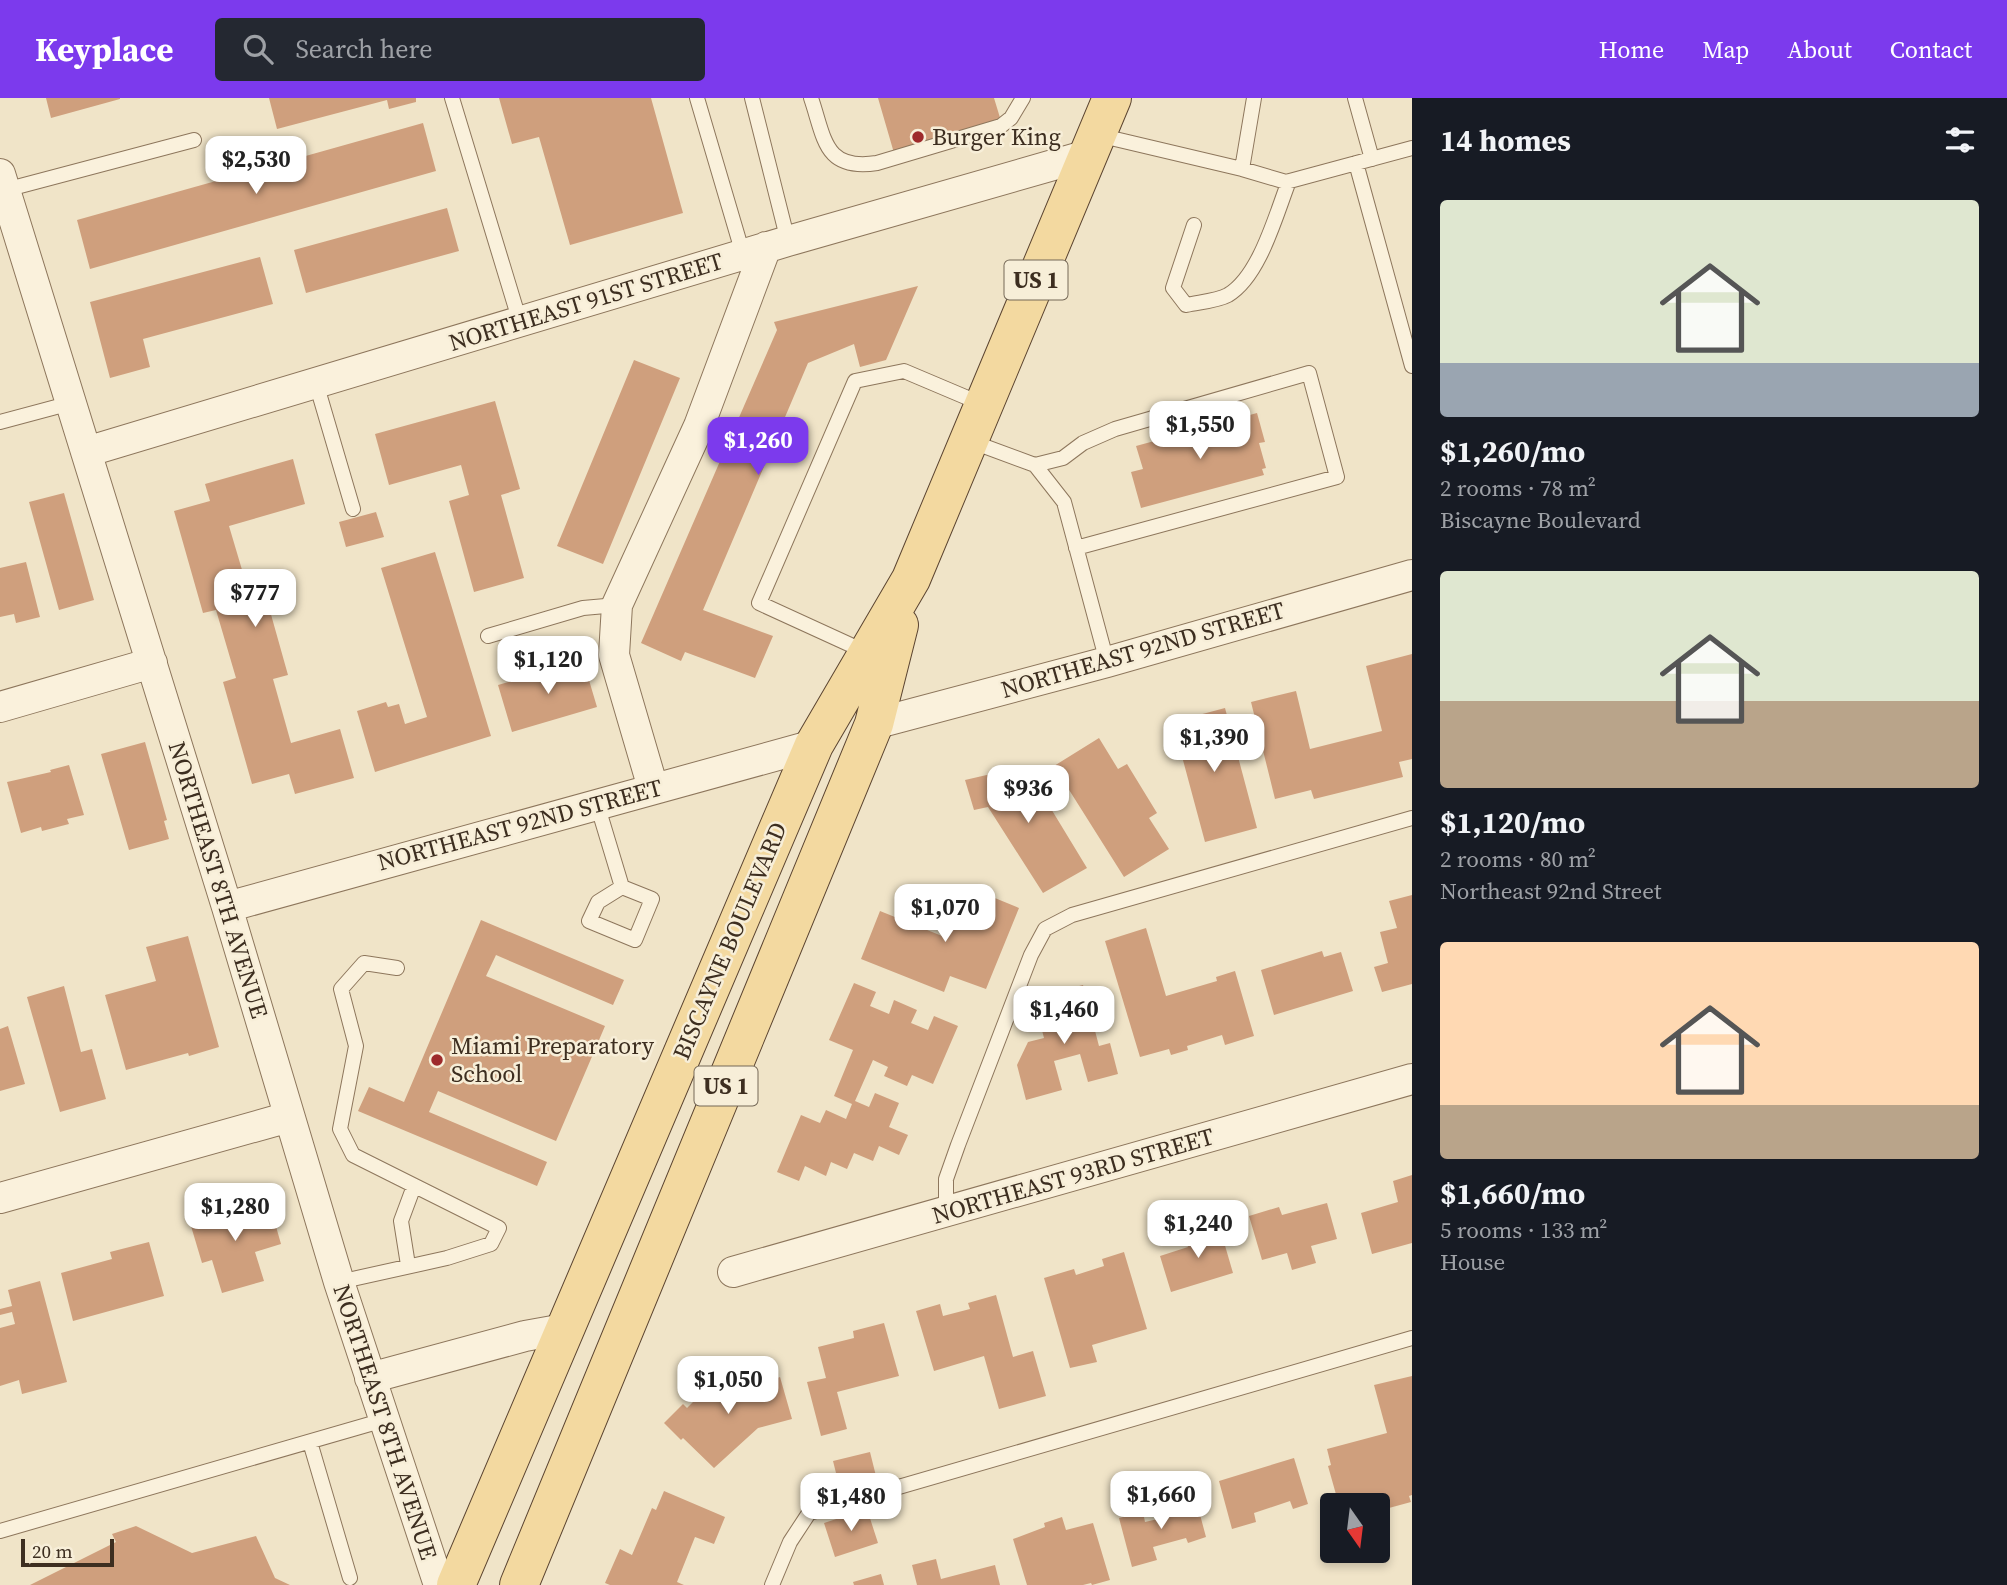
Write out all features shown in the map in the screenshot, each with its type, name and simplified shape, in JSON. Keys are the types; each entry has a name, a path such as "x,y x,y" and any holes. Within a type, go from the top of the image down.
{"main road":[{"name":"BISCAYNE BOULEVARD","path":"456,1585 814,745 911,579 1112,98"},
{"name":"BISCAYNE BOULEVARD","path":"519,1585 874,724 911,579"}],"street":[{"name":"NORTHEAST 91ST STREET","path":"86,452 766,247 1092,145"},
{"name":"NORTHEAST 8TH AVENUE","path":"4,200 152,663 338,1282 439,1585"},
{"path":"653,788 614,655 617,604 699,426 766,247"},
{"name":"NORTHEAST 92ND STREET","path":"874,724 1107,662 1412,575"},
{"path":"0,707 152,663"},
{"name":"NORTHEAST 92ND STREET","path":"227,907 814,745"},
{"name":"NORTHEAST 93RD STREET","path":"733,1272 1412,1079"},
{"path":"0,1198 289,1117"},
{"path":"370,1378 525,1336 564,1329"}],"lane":[{"path":"452,98 520,322"},
{"path":"697,98 766,247"},
{"path":"752,98 766,247"},
{"path":"811,98 829,149 844,163 863,165 1001,126 1011,118 1023,98"},
{"path":"1242,169 1254,98"},
{"path":"1355,98 1372,159"},
{"path":"4,200 194,140"},
{"path":"1092,145 1242,169 1289,181 1412,148"},
{"path":"1356,163 1412,366"},
{"path":"1194,225 1174,288 1186,305 1228,295 1246,279 1258,259 1289,181"},
{"path":"868,653 759,603 855,381 904,371 984,405"},
{"path":"1035,465 1063,458 1083,443 1115,429 1309,373 1336,477 1076,548"},
{"path":"316,383 353,509"},
{"path":"0,422 71,403"},
{"path":"969,440 1035,465 1064,502 1107,662"},
{"path":"488,636 583,608 617,604"},
{"path":"597,804 622,887"},
{"path":"946,1212 946,1179 957,1145 1031,955 1045,929 1072,915 1412,818"},
{"path":"622,887 652,899 635,940 589,922 598,902 622,887"},
{"path":"338,1282 447,1258 491,1244 499,1228 353,1155 340,1129 356,1046 341,989 364,963 397,968"},
{"path":"408,1265 401,1221 414,1186"},
{"path":"772,1585 790,1542 809,1513 1412,1338"},
{"path":"0,1531 384,1420"},
{"path":"310,1442 350,1578"}],"building":[{"path":"46,98 120,98 120,99 51,118"},
{"path":"269,98 416,98 416,102 389,109 387,100 277,129"},
{"path":"499,98 651,98 683,213 570,245 539,137 512,144"},
{"name":"Burger King","path":"878,98 994,98 1001,121 894,153"},
{"path":"423,123 436,171 90,269 77,220"},
{"path":"447,208 459,251 306,293 294,250"},
{"path":"260,257 273,304 143,339 150,367 110,378 90,302"},
{"path":"918,286 886,360 860,367 854,344 808,363 703,610 773,636 755,678 685,652 681,661 641,643 777,330 774,322"},
{"path":"634,360 680,378 603,564 557,546"},
{"path":"495,401 520,489 501,495 524,578 474,592 449,501 469,495 461,465 389,485 375,434"},
{"path":"1257,413 1265,442 1259,443 1266,468 1262,469 1264,475 1141,508 1131,472 1143,469 1136,446"},
{"path":"293,459 305,504 229,526 248,590 263,586 288,675 273,679 291,743 340,729 354,778 295,794 289,774 252,784 223,682 236,678 216,610 203,613 174,511 210,501 205,484"},
{"path":"64,493 94,600 59,610 29,502"},
{"path":"376,512 384,537 346,547 339,522"},
{"path":"435,552 491,736 375,772 357,711 386,702 388,707 399,704 405,724 427,717 381,568"},
{"path":"26,562 40,617 16,623 14,614 0,617 0,568"},
{"path":"1412,654 1412,759 1399,762 1403,777 1314,799 1311,790 1275,799 1251,702 1296,691 1310,749 1382,731 1366,666"},
{"path":"583,660 597,707 512,732 498,685"},
{"path":"1225,708 1257,828 1205,842 1180,749 1173,751 1165,724"},
{"path":"1099,738 1118,769 1127,764 1157,813 1149,818 1169,849 1124,877 1054,766"},
{"path":"145,742 167,820 164,821 169,839 129,850 101,754"},
{"path":"69,765 84,815 67,819 69,824 42,831 41,827 21,833 7,782"},
{"path":"1025,766 1087,868 1043,893 988,807 974,810 965,780"},
{"path":"968,887 1019,908 986,989 950,976 944,992 861,959 880,911 947,938"},
{"path":"1412,895 1412,984 1382,992 1374,967 1388,963 1380,932 1397,928 1389,901"},
{"path":"481,920 624,980 613,1005 496,955 486,976 605,1026 556,1141 438,1091 429,1112 547,1162 537,1186 358,1111 369,1087 404,1102"},
{"path":"1146,928 1166,996 1217,981 1216,977 1235,971 1254,1036 1225,1045 1222,1035 1187,1046 1188,1050 1171,1055 1169,1049 1140,1057 1105,941"},
{"path":"188,936 219,1047 126,1070 105,995 156,981 146,947"},
{"path":"1322,951 1324,957 1341,952 1353,991 1274,1015 1261,970"},
{"path":"854,983 876,992 870,1006 889,1014 894,1000 917,1010 911,1023 928,1030 934,1016 958,1026 933,1084 912,1075 907,1086 884,1076 888,1067 873,1060 855,1101 869,1107 875,1093 899,1103 889,1127 908,1135 899,1155 879,1146 873,1161 854,1153 847,1169 831,1162 826,1176 805,1166 799,1181 777,1172 801,1115 820,1123 826,1110 846,1119 852,1104 834,1096 853,1050 829,1040"},
{"path":"1083,985 1099,1046 1110,1043 1118,1074 1088,1082 1080,1054 1054,1061 1062,1090 1026,1100 1017,1065 1028,1042 1044,1038 1038,1015 1061,1009 1056,992"},
{"path":"64,986 81,1052 92,1049 106,1099 60,1112 27,997"},
{"path":"8,1026 25,1084 0,1091 0,1029"},
{"path":"1412,1175 1412,1243 1372,1254 1361,1213 1398,1202 1393,1181"},
{"path":"269,1202 281,1244 255,1252 264,1281 222,1293 212,1260 202,1263 188,1216 217,1208 220,1216"},
{"path":"1327,1203 1337,1239 1311,1246 1316,1263 1292,1270 1287,1253 1262,1260 1249,1216 1279,1207 1282,1215"},
{"path":"1219,1225 1233,1273 1171,1292 1160,1256 1188,1247 1184,1235"},
{"path":"149,1242 164,1296 73,1321 61,1273 112,1259 110,1252"},
{"path":"1124,1252 1147,1329 1092,1345 1097,1362 1070,1368 1044,1278 1074,1269 1076,1275 1104,1266 1102,1259"},
{"path":"40,1281 67,1382 22,1394 19,1380 0,1386 0,1328 15,1324 12,1312 0,1315 0,1309 12,1306 8,1290"},
{"path":"996,1295 1013,1357 1033,1351 1046,1396 999,1409 984,1356 934,1371 916,1311 940,1304 943,1316 970,1309 968,1303"},
{"path":"884,1323 899,1376 837,1392 847,1429 821,1436 807,1382 826,1378 818,1347 854,1338 853,1331"},
{"path":"724,1371 744,1391 780,1377 792,1419 758,1428 714,1468 664,1423 683,1404 687,1408"},
{"path":"1412,1376 1411,1502 1390,1508 1390,1493 1336,1493 1328,1466 1331,1465 1327,1449 1387,1433 1374,1385"},
{"path":"870,1452 876,1476 839,1485 833,1461"},
{"path":"1294,1458 1308,1504 1293,1509 1290,1501 1254,1513 1256,1522 1232,1529 1219,1481"},
{"path":"664,1491 725,1517 714,1544 695,1537 677,1582 684,1585 605,1583 620,1549 632,1555 652,1508 656,1510"},
{"path":"1195,1496 1206,1537 1188,1543 1186,1538 1153,1547 1157,1560 1132,1567 1119,1518 1143,1512 1145,1522 1175,1515 1172,1501"},
{"path":"867,1509 878,1543 835,1557 824,1523"},
{"path":"1062,1517 1066,1530 1093,1523 1110,1580 1092,1585 1027,1585 1013,1539 1045,1527 1044,1523"},
{"path":"136,1526 192,1553 256,1536 275,1578 290,1585 30,1585 116,1542 112,1534"},
{"path":"936,1559 941,1579 995,1565 1000,1585 917,1585 912,1565"},
{"path":"881,1574 884,1585 854,1585 853,1582"}],"place":[{"name":"Burger King","path":"918,137"},
{"name":"Miami Preparatory School","path":"437,1060"}]}
